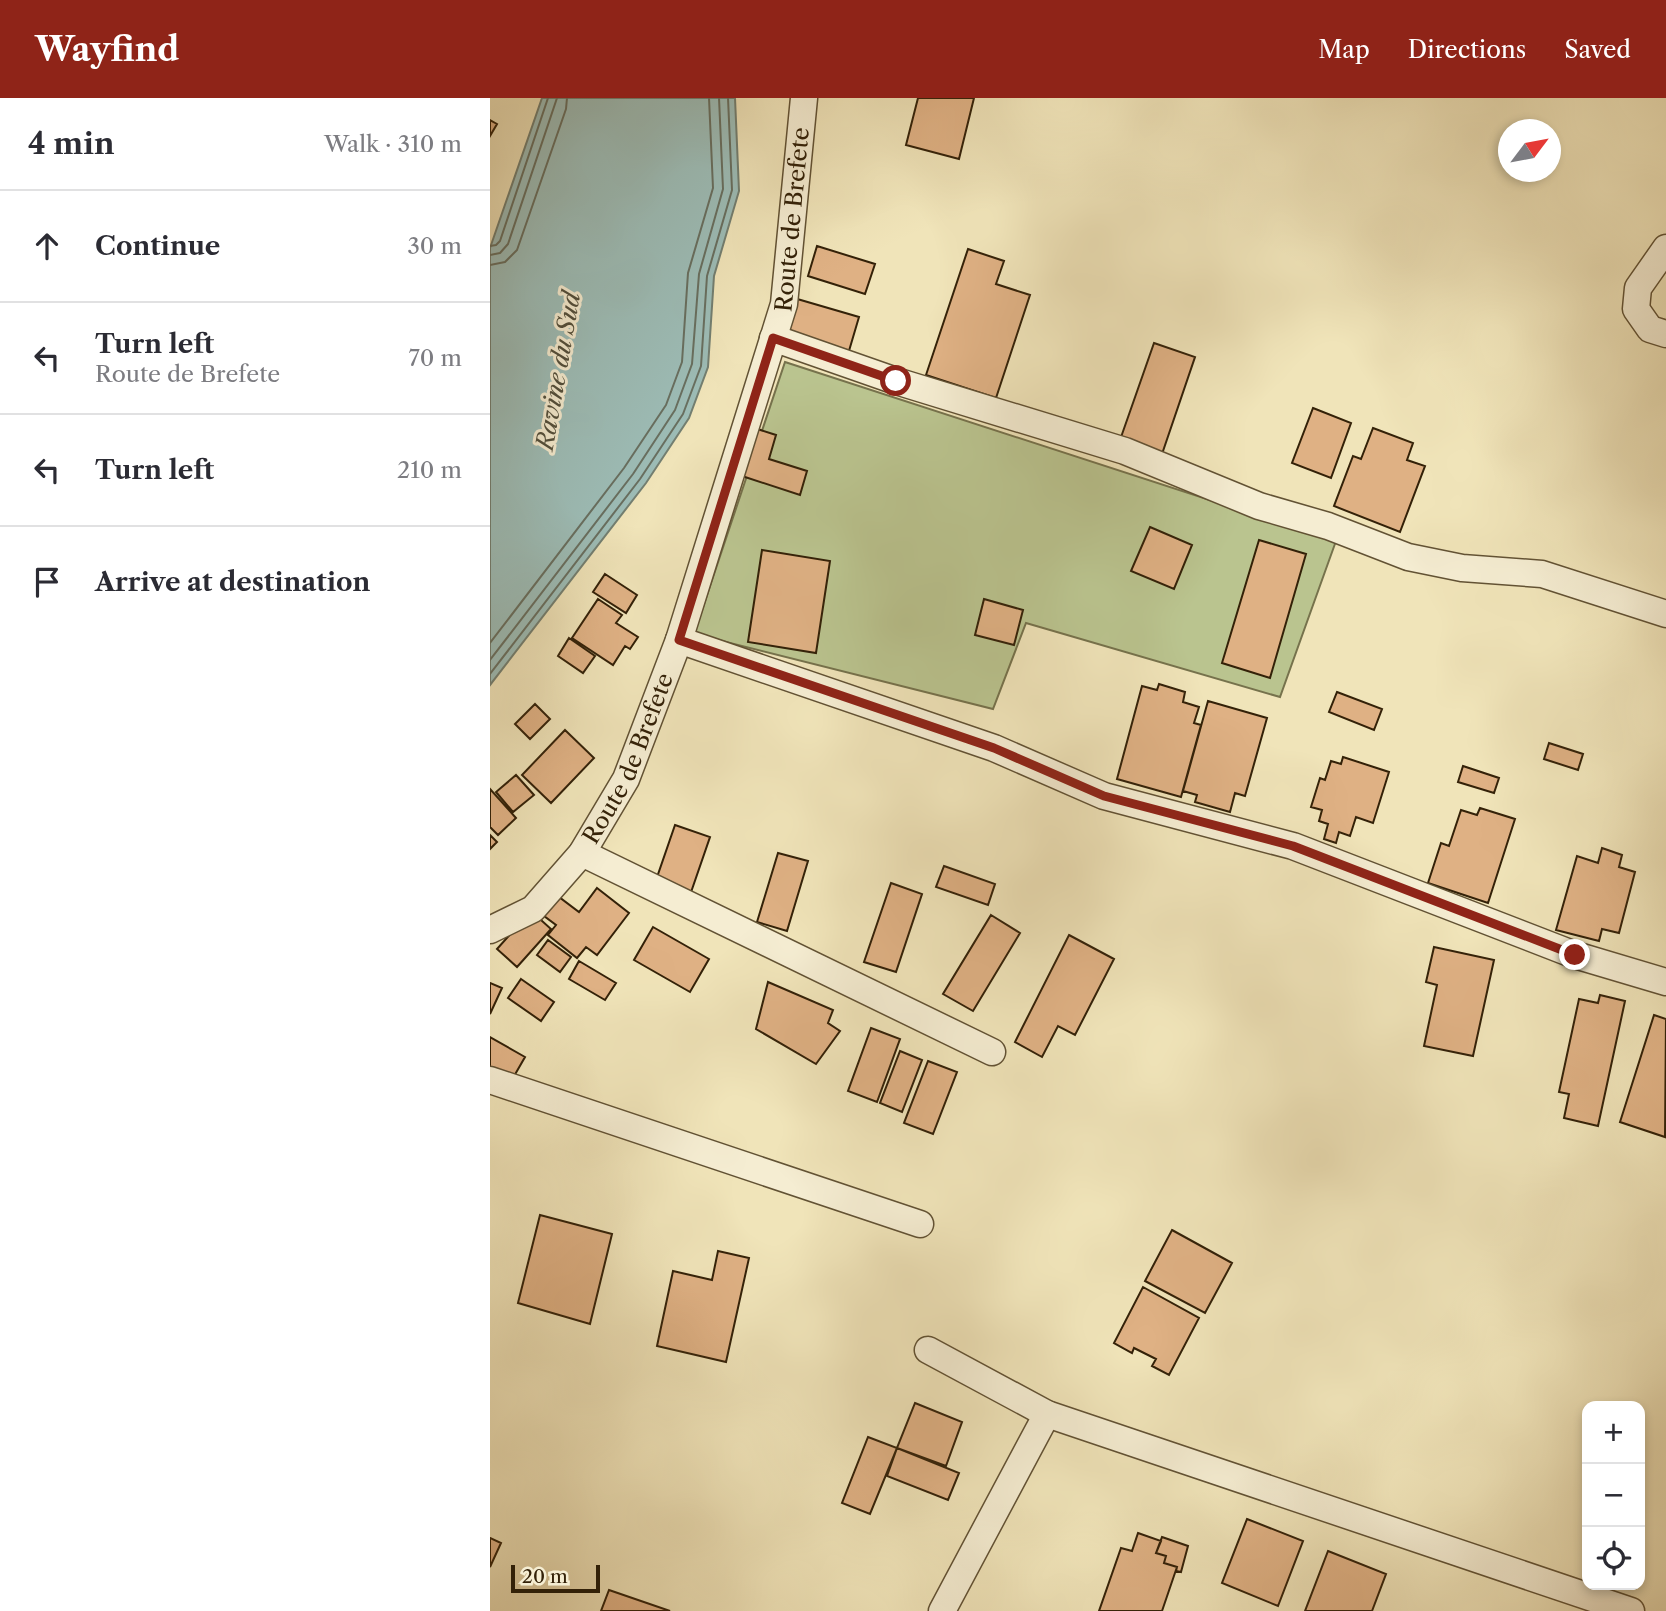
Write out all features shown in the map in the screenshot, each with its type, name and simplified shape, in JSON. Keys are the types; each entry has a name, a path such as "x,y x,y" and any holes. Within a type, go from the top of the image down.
{"street":[{"name":"Route de Brefete","path":"490,930 533,909 582,853 626,779 679,640 784,304 804,98"},
{"path":"1666,248 1638,288 1636,309 1650,329 1666,334"},
{"path":"773,338 896,381 1125,451 1259,506 1328,526 1408,557 1462,568 1542,574 1666,614"},
{"path":"679,640 994,748 1104,796 1293,846 1575,955 1666,982"},
{"path":"582,853 992,1052"},
{"path":"490,1080 920,1224"},
{"path":"928,1350 1047,1414 1631,1611"},
{"path":"942,1611 1047,1414"}],"green space":[{"path":"785,362 1336,541 1280,697 1026,623 993,709 694,634"}],"water":[{"name":"Ravine du Sud","path":"542,98 735,98 739,191 714,276 708,367 689,418 646,483 490,685 490,248"}],"building":[{"path":"918,98 974,98 959,159 906,145"},
{"path":"490,120 497,124 490,136"},
{"path":"817,246 875,264 865,294 808,276"},
{"path":"968,249 1004,261 996,284 1030,295 996,398 926,375"},
{"path":"787,296 859,317 846,361 775,340"},
{"path":"1154,343 1195,357 1162,454 1120,440"},
{"path":"1313,408 1351,423 1331,478 1292,463"},
{"path":"751,427 776,435 769,459 807,471 800,495 736,474"},
{"path":"1373,428 1413,443 1407,460 1425,466 1400,532 1334,506 1353,456 1361,459"},
{"path":"1150,527 1192,545 1174,589 1131,571"},
{"path":"1259,540 1306,554 1270,678 1222,663"},
{"path":"762,550 830,561 816,653 748,642"},
{"path":"605,574 637,595 626,613 593,592"},
{"path":"598,599 622,615 616,623 638,637 630,649 625,646 613,665 572,638"},
{"path":"984,599 1023,610 1014,645 975,635"},
{"path":"569,638 595,656 583,673 558,656"},
{"path":"1159,684 1185,692 1183,702 1199,707 1194,723 1201,725 1181,797 1117,779 1142,686 1157,690"},
{"path":"1337,692 1382,709 1374,730 1329,712"},
{"path":"1208,701 1267,718 1245,796 1235,793 1230,812 1195,802 1197,795 1183,791"},
{"path":"535,704 550,719 530,739 515,724"},
{"path":"565,730 594,758 551,803 522,775"},
{"path":"1549,743 1583,754 1578,770 1544,759"},
{"path":"1343,757 1389,772 1373,823 1356,817 1350,836 1339,832 1336,843 1324,839 1328,824 1319,821 1322,810 1311,807 1320,778 1325,780 1331,761 1341,764"},
{"path":"1463,766 1499,778 1494,793 1458,782"},
{"path":"516,775 534,795 513,812 496,792"},
{"path":"490,789 516,818 498,835 490,827"},
{"path":"1480,808 1515,819 1488,903 1428,883 1441,843 1449,846 1461,810 1477,815"},
{"path":"675,825 710,837 689,898 654,886"},
{"path":"490,835 497,842 490,849"},
{"path":"1602,848 1622,855 1619,867 1635,872 1619,933 1602,929 1599,941 1556,930 1577,856 1598,863"},
{"path":"778,853 808,861 787,931 757,922"},
{"path":"944,866 995,884 988,905 936,887"},
{"path":"891,883 922,894 896,972 864,962"},
{"path":"597,888 629,913 597,955 586,947 577,958 548,935 556,925 536,910 551,891 579,912"},
{"path":"531,911 551,929 517,967 497,949"},
{"path":"991,915 1020,933 973,1011 943,994"},
{"path":"653,927 709,959 690,992 634,960"},
{"path":"1069,935 1114,959 1075,1035 1058,1026 1042,1057 1015,1042"},
{"path":"548,940 571,957 560,972 537,955"},
{"path":"1434,947 1494,960 1473,1056 1424,1046 1437,985 1426,982"},
{"path":"579,961 616,983 605,1000 569,979"},
{"path":"521,979 554,1002 541,1021 508,998"},
{"path":"768,982 833,1010 828,1023 840,1031 816,1064 756,1029"},
{"path":"490,983 502,988 490,1014"},
{"path":"1600,995 1625,1001 1598,1126 1564,1118 1569,1094 1559,1092 1579,999 1598,1003"},
{"path":"1654,1015 1666,1019 1665,1137 1620,1122"},
{"path":"871,1028 900,1039 877,1102 848,1091"},
{"path":"490,1037 525,1057 509,1085 490,1074"},
{"path":"900,1051 922,1060 902,1112 880,1103"},
{"path":"928,1061 957,1072 933,1134 904,1123"},
{"path":"540,1215 612,1234 590,1324 518,1303"},
{"path":"1172,1230 1232,1263 1205,1313 1145,1281"},
{"path":"718,1251 749,1258 726,1362 657,1346 673,1271 712,1280"},
{"path":"1143,1287 1199,1318 1169,1375 1152,1366 1156,1359 1134,1348 1132,1353 1114,1343"},
{"path":"915,1403 962,1422 946,1466 897,1448"},
{"path":"868,1437 897,1448 870,1514 842,1503"},
{"path":"897,1448 959,1473 948,1500 887,1476"},
{"path":"1247,1519 1303,1541 1278,1606 1222,1583"},
{"path":"1138,1533 1161,1541 1156,1553 1166,1556 1164,1563 1177,1567 1162,1611 1099,1611 1121,1548 1132,1551"},
{"path":"1162,1537 1188,1546 1181,1572 1176,1571 1177,1567 1164,1563 1166,1556 1156,1553"},
{"path":"490,1538 501,1543 490,1567"},
{"path":"1328,1551 1386,1574 1372,1611 1305,1611"},
{"path":"609,1590 670,1611 601,1611"}],"route":[{"path":"896,381 773,338 679,640 994,748 1104,796 1293,846 1575,955"}]}
